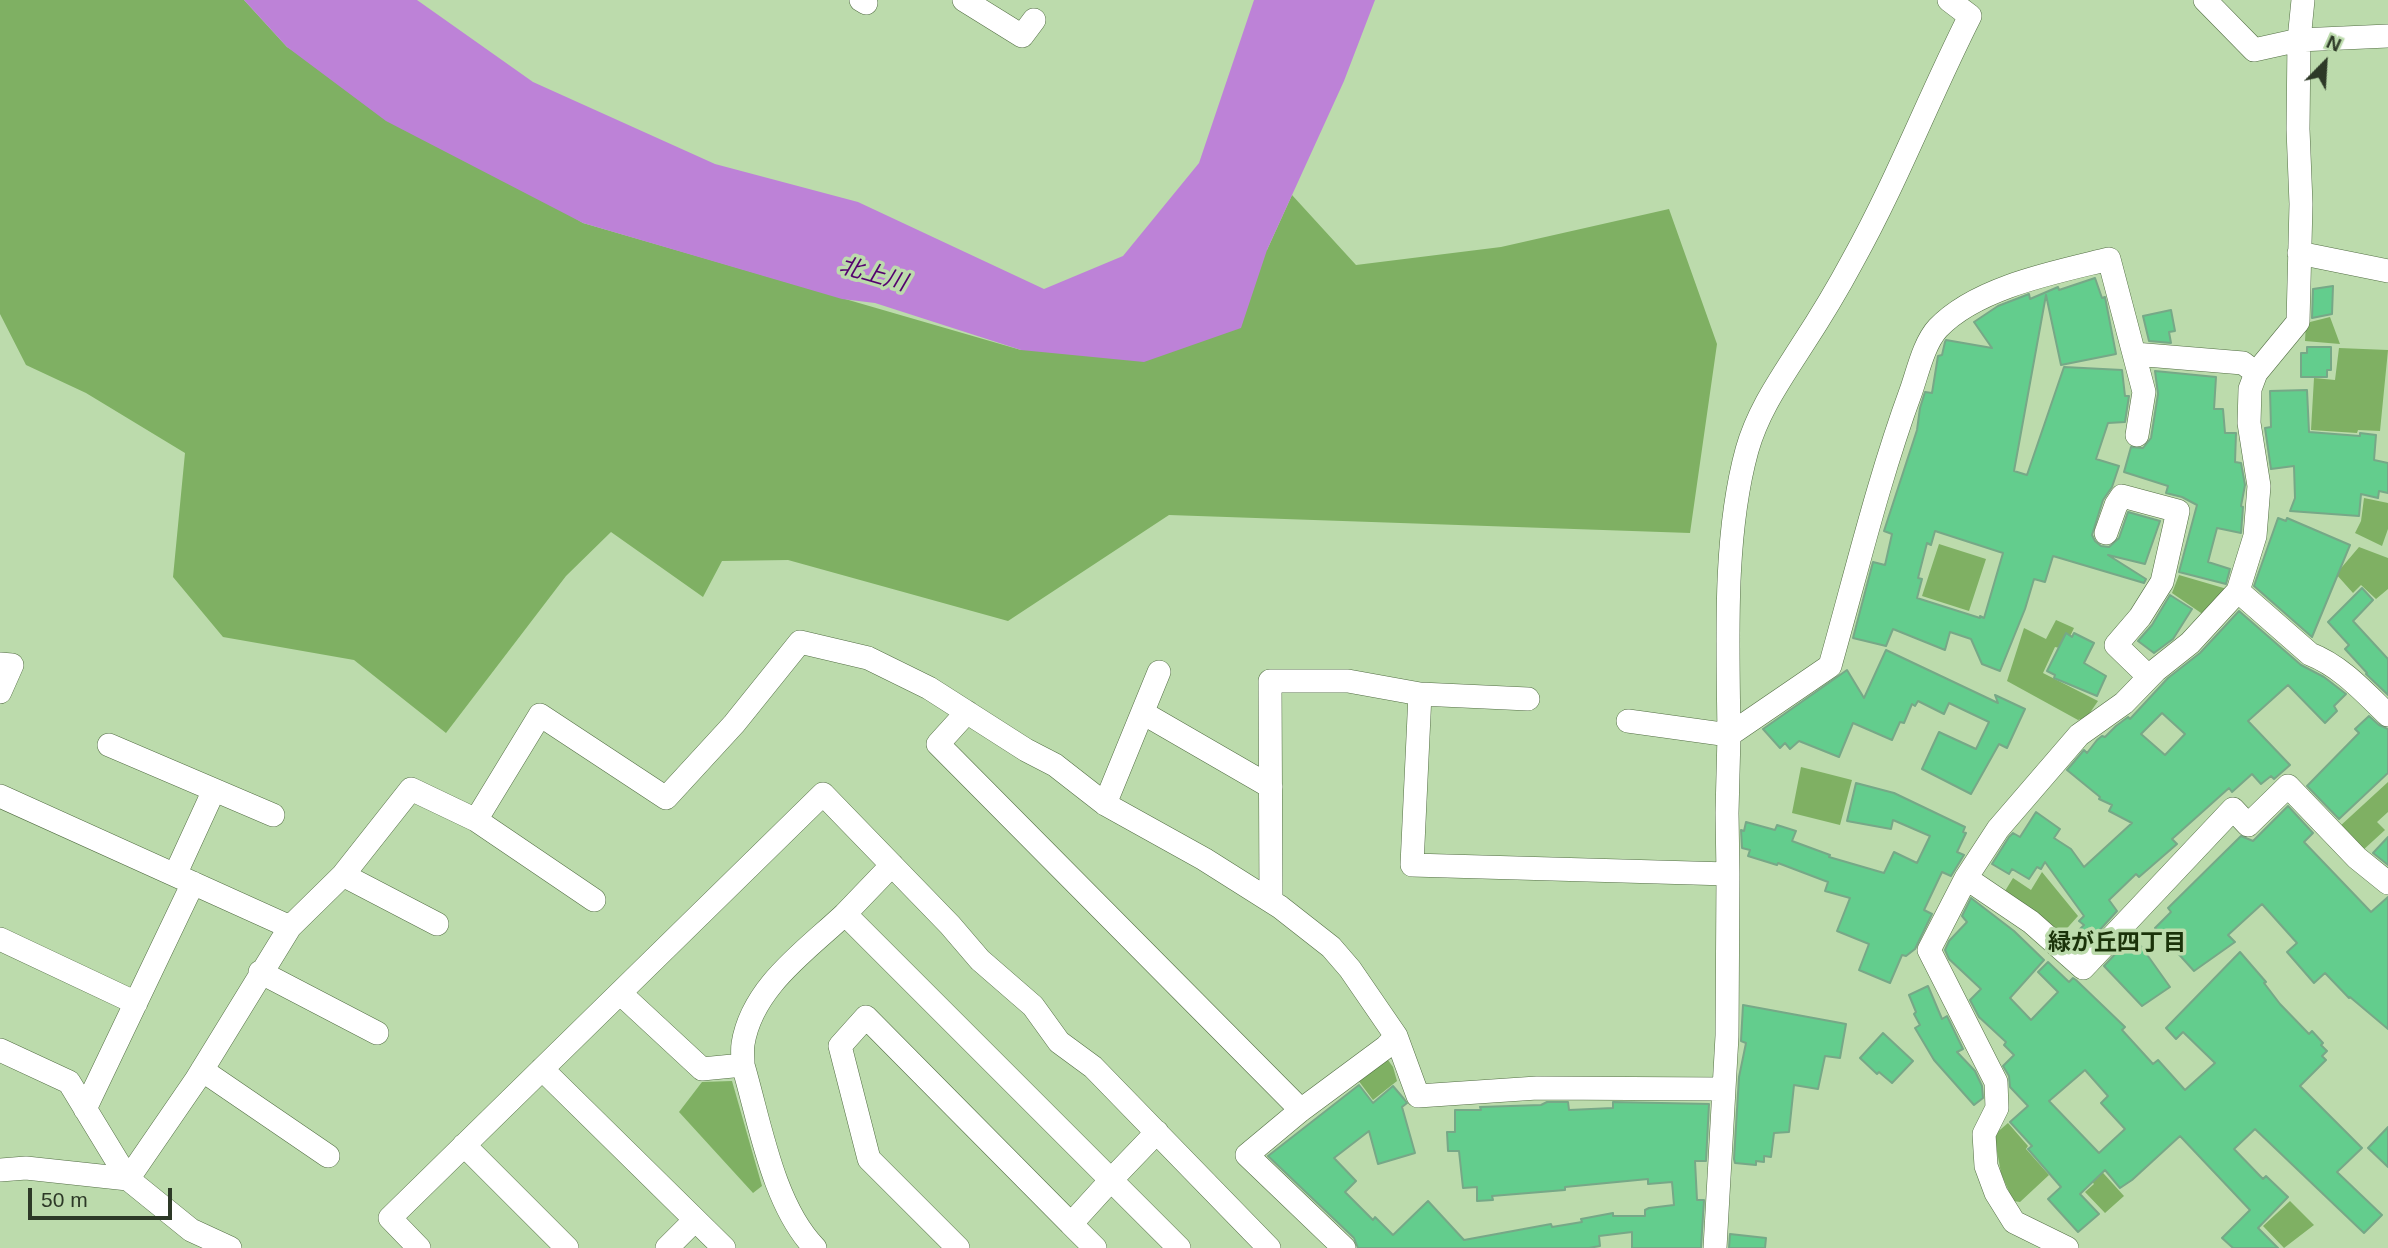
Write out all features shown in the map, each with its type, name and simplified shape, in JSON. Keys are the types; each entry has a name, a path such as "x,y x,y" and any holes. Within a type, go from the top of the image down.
{"street":[{"path":"964,0 1022,36 1034,20"},
{"path":"1716,1248 1727,1036 1727,625 1735,508 1748,449 1765,402 1853,261 1894,183 1938,80 1970,16 1949,0"},
{"path":"2206,0 2254,50 2299,40 2388,36"},
{"path":"2067,1248 2014,1222 1996,1193 1986,1166 1984,1134 1997,1108 1996,1082 1929,950 1966,878 1998,829 2079,735 2124,703 2149,677 2190,643 2238,591 2255,536 2258,509 2259,486 2249,423 2250,389 2256,373 2298,322 2301,204 2299,40 2303,0"},
{"path":"2299,253 2388,271"},
{"path":"1628,720 1729,735 1830,666 1894,437 1924,353 1937,328 1958,312 1992,293 2029,279 2109,259 2144,392 2137,435"},
{"path":"2134,354 2243,363 2256,373"},
{"path":"2106,533 2122,496 2178,511 2162,582 2140,617 2116,645 2149,677"},
{"path":"2238,591 2310,654 2324,659 2339,670 2388,715"},
{"path":"476,820 540,715 666,798 734,724 800,642 868,658 929,688 1026,750 1055,765 1105,804 1204,859 1271,901 1331,947 1350,969 1396,1036 1418,1096 1537,1088 1723,1089"},
{"path":"0,664 12,665 0,692"},
{"path":"1105,804 1159,672"},
{"path":"1271,901 1270,681 1348,681 1420,694 1528,699"},
{"path":"1420,694 1412,865 1728,874"},
{"path":"967,712 938,744 1301,1110"},
{"path":"1143,713 1271,787"},
{"path":"109,745 272,815"},
{"path":"1966,878 2031,922 2083,968 2233,808 2248,825 2288,786 2357,858 2388,883"},
{"path":"128,1179 202,1070 290,927 343,874 411,789 476,820 594,900"},
{"path":"85,1109 136,1003 184,879 214,790"},
{"path":"419,1248 390,1218 823,794 980,960 1033,1006 1059,1042 1093,1067 1269,1248"},
{"path":"0,796 290,927"},
{"path":"815,1248 801,1234 781,1198 743,1065 743,1044 755,1008 776,979 892,865"},
{"path":"343,874 436,924"},
{"path":"845,914 1179,1248"},
{"path":"0,939 136,1003"},
{"path":"260,972 377,1033"},
{"path":"620,993 702,1069 743,1065"},
{"path":"958,1248 869,1159 840,1046 866,1017 1095,1248"},
{"path":"1344,1248 1247,1155 1301,1110 1386,1047 1396,1036"},
{"path":"0,1050 69,1082 128,1179 199,1242 230,1248"},
{"path":"542,1069 724,1248"},
{"path":"202,1070 328,1156"},
{"path":"1071,1224 1157,1132"},
{"path":"464,1145 567,1248"},
{"path":"0,1170 26,1168 128,1179"},
{"path":"667,1248 695,1220"}],"green space":[{"path":"0,0 244,0 287,47 583,223 1021,350 1267,250 1292,195 1356,265 1501,247 1669,209 1717,344 1690,533 1169,515 1008,621 788,560 722,561 703,597 611,532 566,576 446,733 354,660 223,637 173,577 185,453 86,393 26,365 0,314"},
{"path":"2330,317 2340,344 2305,341 2306,323"},
{"path":"2339,348 2388,350 2380,431 2358,430 2357,433 2311,430 2314,378 2335,380"},
{"path":"2364,498 2388,503 2388,529 2382,546 2355,533 2361,521"},
{"path":"1939,544 1986,559 1969,611 1922,596"},
{"path":"2359,547 2388,558 2388,589 2376,599 2361,585 2353,593 2336,574"},
{"path":"2179,575 2227,589 2204,615 2172,593"},
{"path":"2056,620 2074,628 2064,649 2055,647 2043,673 2098,701 2087,717 2078,720 2007,681 2024,628 2046,639"},
{"path":"1801,767 1852,780 1840,825 1792,813"},
{"path":"2388,782 2388,812 2377,822 2385,830 2362,851 2339,827"},
{"path":"2042,872 2078,916 2061,935 2005,891 2013,878 2031,890"},
{"path":"1388,1060 1397,1081 1373,1100 1358,1080"},
{"path":"732,1081 762,1186 753,1193 679,1112 702,1082"},
{"path":"2008,1123 2049,1175 2020,1202 2013,1201 2001,1173 1994,1135"},
{"path":"2095,1164 2124,1196 2105,1213 2085,1192 2094,1184 2084,1173"},
{"path":"2290,1201 2314,1225 2284,1248 2263,1226"}],"water":[{"name":"北上川","path":"244,0 417,0 533,82 715,164 858,202 1044,289 1123,256 1199,163 1254,0 1375,0 1344,81 1267,250 1241,328 1144,362 1021,350 875,303 842,299 583,223 386,121 287,47"}],"building":[{"path":"2095,278 2102,298 2105,297 2116,354 2061,365 2046,295 2014,471 2027,475 2064,367 2122,370 2125,396 2129,396 2125,422 2108,423 2096,459 2119,466 2112,487 2103,500 2092,535 2101,546 2109,547 2119,538 2128,512 2160,521 2145,564 2108,555 2146,579 2144,583 2053,556 2045,582 2034,579 2000,671 1982,664 1971,639 1950,632 1945,650 1893,629 1886,646 1853,638 1873,562 1885,565 1892,534 1884,531 1917,430 1925,392 1932,393 1938,356 1942,355 1946,340 1992,348 1974,322 1998,306 2029,294 2030,299 2058,287 2059,290","holes":["1935,531 2003,553 1984,618 1917,598 1922,579 1918,578 1927,543 1931,545"]},
{"path":"2333,286 2332,314 2312,318 2313,289"},
{"path":"2171,310 2175,331 2169,332 2171,343 2149,341 2143,316"},
{"path":"2307,347 2331,347 2331,370 2327,370 2327,377 2301,377 2301,353 2307,353"},
{"path":"2155,371 2216,377 2214,409 2223,409 2225,433 2236,433 2235,462 2241,463 2245,485 2241,506 2241,533 2217,528 2208,562 2230,569 2226,584 2179,572 2197,505 2166,493 2168,486 2124,472 2131,447 2143,448 2151,438 2158,394"},
{"path":"2307,390 2309,432 2376,435 2374,460 2388,463 2388,493 2379,491 2378,498 2361,494 2359,516 2290,511 2295,498 2294,466 2271,469 2265,428 2271,427 2270,391"},
{"path":"2278,518 2286,521 2287,518 2350,545 2312,637 2254,586"},
{"path":"2362,588 2373,600 2353,621 2388,659 2388,695 2345,649 2349,645 2328,622"},
{"path":"2170,595 2192,609 2173,639 2154,653 2138,641 2152,625"},
{"path":"2239,611 2301,665 2324,677 2346,694 2334,706 2337,711 2325,723 2288,685 2248,721 2290,765 2274,779 2271,776 2261,784 2252,774 2232,792 2229,788 2172,839 2177,844 2139,877 2136,874 2109,900 2117,911 2087,944 2076,933 2084,925 2079,921 2084,916 2045,862 2041,869 2037,867 2029,879 2012,869 2009,874 1992,864 2009,837 2013,833 2020,837 2036,812 2060,829 2054,838 2071,849 2084,867 2132,823 2109,811 2112,805 2099,799 2100,797 2067,770 2084,750 2087,753 2102,736 2105,737 2128,717 2130,719 2168,678 2200,653","holes":["2162,713 2185,734 2165,755 2141,734"]},
{"path":"2066,633 2072,637 2074,633 2094,643 2084,663 2106,676 2097,696 2054,678 2055,675 2047,671"},
{"path":"1886,650 1998,703 1995,695 2025,709 2007,748 1999,744 1971,794 1922,769 1939,732 1976,749 1989,722 1949,703 1944,714 1918,701 1915,706 1912,704 1904,723 1900,722 1892,740 1853,723 1839,757 1799,741 1790,749 1785,743 1780,748 1763,729 1847,670 1864,698"},
{"path":"2369,716 2388,729 2388,773 2339,819 2307,786 2359,733 2355,729"},
{"path":"1856,783 1894,793 1965,827 1963,832 1966,833 1957,852 1964,855 1951,876 1942,872 1924,910 1932,914 1915,949 1906,956 1902,955 1890,983 1859,970 1869,944 1837,931 1850,898 1825,891 1828,882 1778,863 1777,865 1748,856 1750,850 1742,848 1741,830 1744,831 1746,822 1775,830 1777,825 1796,831 1792,841 1830,855 1829,857 1884,873 1894,852 1917,863 1930,836 1893,820 1891,829 1847,821"},
{"path":"2288,806 2313,833 2304,842 2371,912 2388,897 2388,1029 2349,998 2325,973 2314,983 2287,952 2297,943 2262,904 2228,935 2235,942 2194,971 2155,928 2171,912 2168,908 2241,836 2253,841"},
{"path":"2388,837 2388,865 2373,853"},
{"path":"1971,898 2014,931 2044,960 2010,998 2031,1020 2058,992 2038,972 2048,962 2069,982 2073,978 2076,980 2125,1027 2122,1030 2153,1064 2158,1060 2185,1090 2215,1063 2183,1032 2176,1039 2166,1028 2240,952 2266,982 2264,983 2280,1004 2309,1034 2312,1031 2323,1043 2321,1045 2327,1051 2322,1056 2326,1060 2300,1086 2362,1148 2337,1172 2382,1215 2364,1233 2255,1129 2234,1149 2263,1179 2266,1176 2288,1197 2258,1228 2278,1248 2233,1248 2222,1238 2250,1210 2180,1136 2120,1188 2105,1170 2080,1194 2099,1214 2078,1232 2048,1199 2061,1187 2028,1149 2032,1146 2010,1122 2028,1106 2010,1087 2009,1076 2003,1066 2014,1055 2004,1045 2006,1042 1979,1017 1970,1000 1981,989 1949,959 1945,950 1949,941 1967,922 1962,916","holes":["2085,1070 2108,1096 2101,1103 2125,1129 2099,1153 2049,1101"]},
{"path":"2133,935 2170,987 2142,1006 2104,966"},
{"path":"1928,986 1942,1019 1947,1016 1963,1049 1957,1052 1975,1071 1982,1086 1983,1098 1974,1105 1934,1060 1915,1028 1920,1025 1909,995"},
{"path":"1743,1005 1846,1024 1840,1058 1825,1056 1818,1089 1794,1085 1789,1132 1774,1133 1771,1157 1764,1156 1764,1162 1756,1161 1756,1165 1735,1163 1734,1159 1739,1077 1746,1043 1741,1041"},
{"path":"1883,1033 1913,1061 1892,1083 1879,1072 1877,1074 1860,1058"},
{"path":"1359,1085 1373,1103 1393,1086 1404,1099 1407,1103 1402,1107 1415,1153 1378,1164 1369,1131 1334,1158 1356,1181 1345,1192 1373,1220 1375,1217 1393,1235 1428,1201 1464,1240 1551,1224 1552,1227 1582,1222 1581,1219 1613,1213 1613,1216 1645,1216 1645,1210 1649,1208 1674,1205 1672,1182 1648,1184 1648,1179 1492,1196 1493,1200 1477,1201 1477,1187 1463,1188 1459,1151 1448,1151 1447,1132 1455,1132 1455,1110 1541,1105 1547,1102 1568,1102 1569,1110 1613,1108 1613,1102 1709,1104 1706,1161 1695,1161 1697,1200 1704,1200 1701,1248 1632,1248 1632,1232 1599,1236 1600,1246 1589,1248 1358,1248 1354,1238 1268,1156"},
{"path":"2388,1127 2388,1167 2368,1148"},
{"path":"1730,1234 1766,1238 1765,1248 1729,1248"}],"district":[{"name":"緑が丘四丁目","path":"2117,944"}]}
